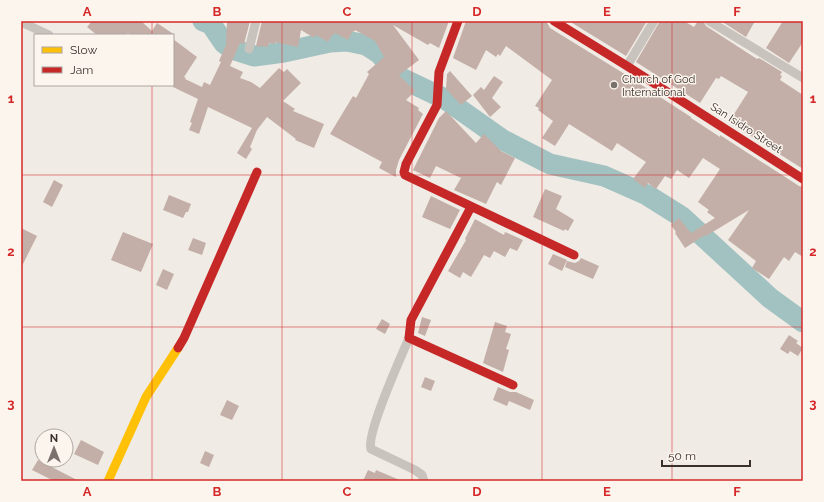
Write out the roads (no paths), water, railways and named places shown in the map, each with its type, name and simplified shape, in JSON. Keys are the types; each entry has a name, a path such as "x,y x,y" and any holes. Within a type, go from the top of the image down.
{"street":[{"path":"249,49 256,21"},
{"path":"458,21 439,72 437,105 406,164 404,172 408,177 574,255"},
{"name":"San Isidro Street","path":"554,21 628,66 803,179"},
{"path":"628,66 654,21"},
{"path":"710,21 803,78"},
{"path":"21,22 47,34"},
{"path":"108,481 146,397 184,338 257,172"},
{"path":"424,481 422,475 371,449 369,444 382,404 409,338 411,320 471,207"},
{"path":"409,338 513,385"}],"waterway":[{"path":"203,21 211,24 224,43 232,49 254,56 284,52 330,42 347,41 366,45 380,54 399,77 445,99 503,140 550,164 604,176 647,195 682,217 770,298 803,322"}],"place":[{"name":"Church of God International","path":"614,85"}]}
